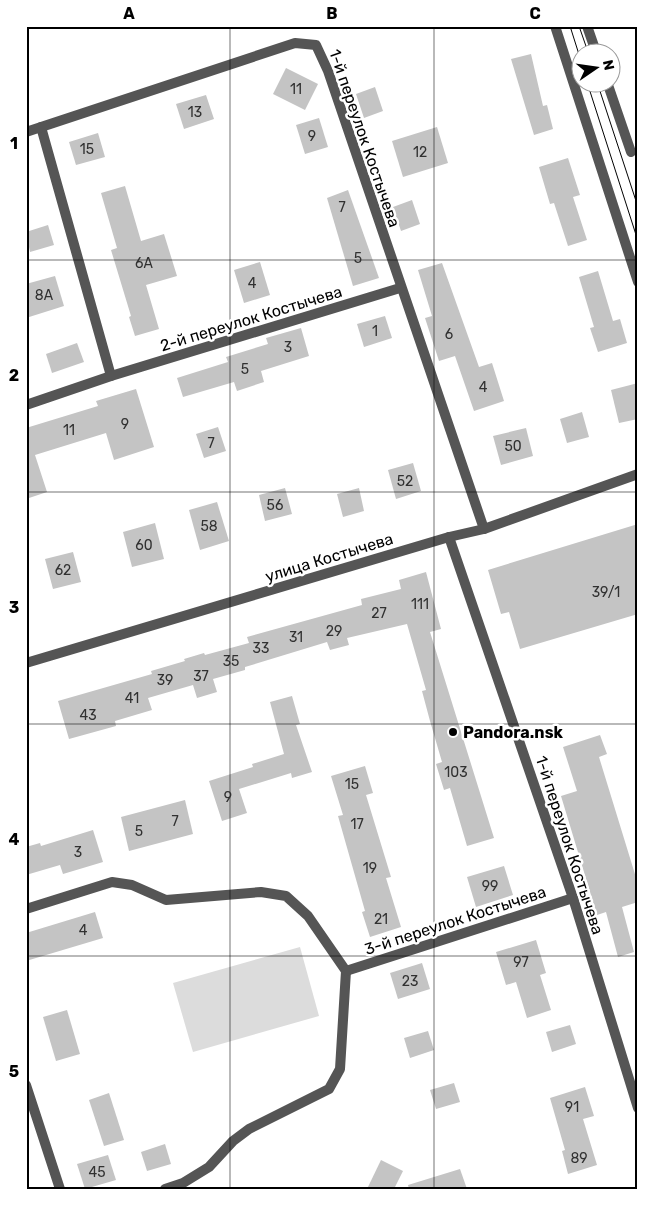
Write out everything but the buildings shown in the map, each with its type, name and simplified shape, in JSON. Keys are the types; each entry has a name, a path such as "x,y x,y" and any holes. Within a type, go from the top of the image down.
{"street":[{"path":"555,26 638,282"},
{"path":"587,26 593,42"},
{"name":"1-й переулок Костычева","path":"26,132 295,43 316,45 328,71 400,288 484,529"},
{"path":"610,92 631,152"},
{"path":"41,127 111,376"},
{"name":"2-й переулок Костычева","path":"26,405 111,376 400,288"},
{"name":"улица Костычева","path":"26,664 449,537 484,529 638,474"},
{"name":"1-й переулок Костычева","path":"449,537 573,898 638,1108"},
{"path":"26,909 112,882 132,885 166,900 261,892 286,896 308,916 346,971 340,1068 329,1089 249,1129 233,1141 209,1166 183,1182 165,1189"},
{"name":"3-й переулок Костычева","path":"346,971 573,898"},
{"path":"26,1085 60,1189"}],"shaded area":[{"path":"300,947 319,1016 193,1052 173,983"}],"tram line":[{"path":"570,26 575,42"},
{"path":"579,26 585,42"},
{"path":"590,92 638,241"},
{"path":"600,92 638,207"}],"place":[{"name":"Pandora.nsk","path":"453,732"}]}
